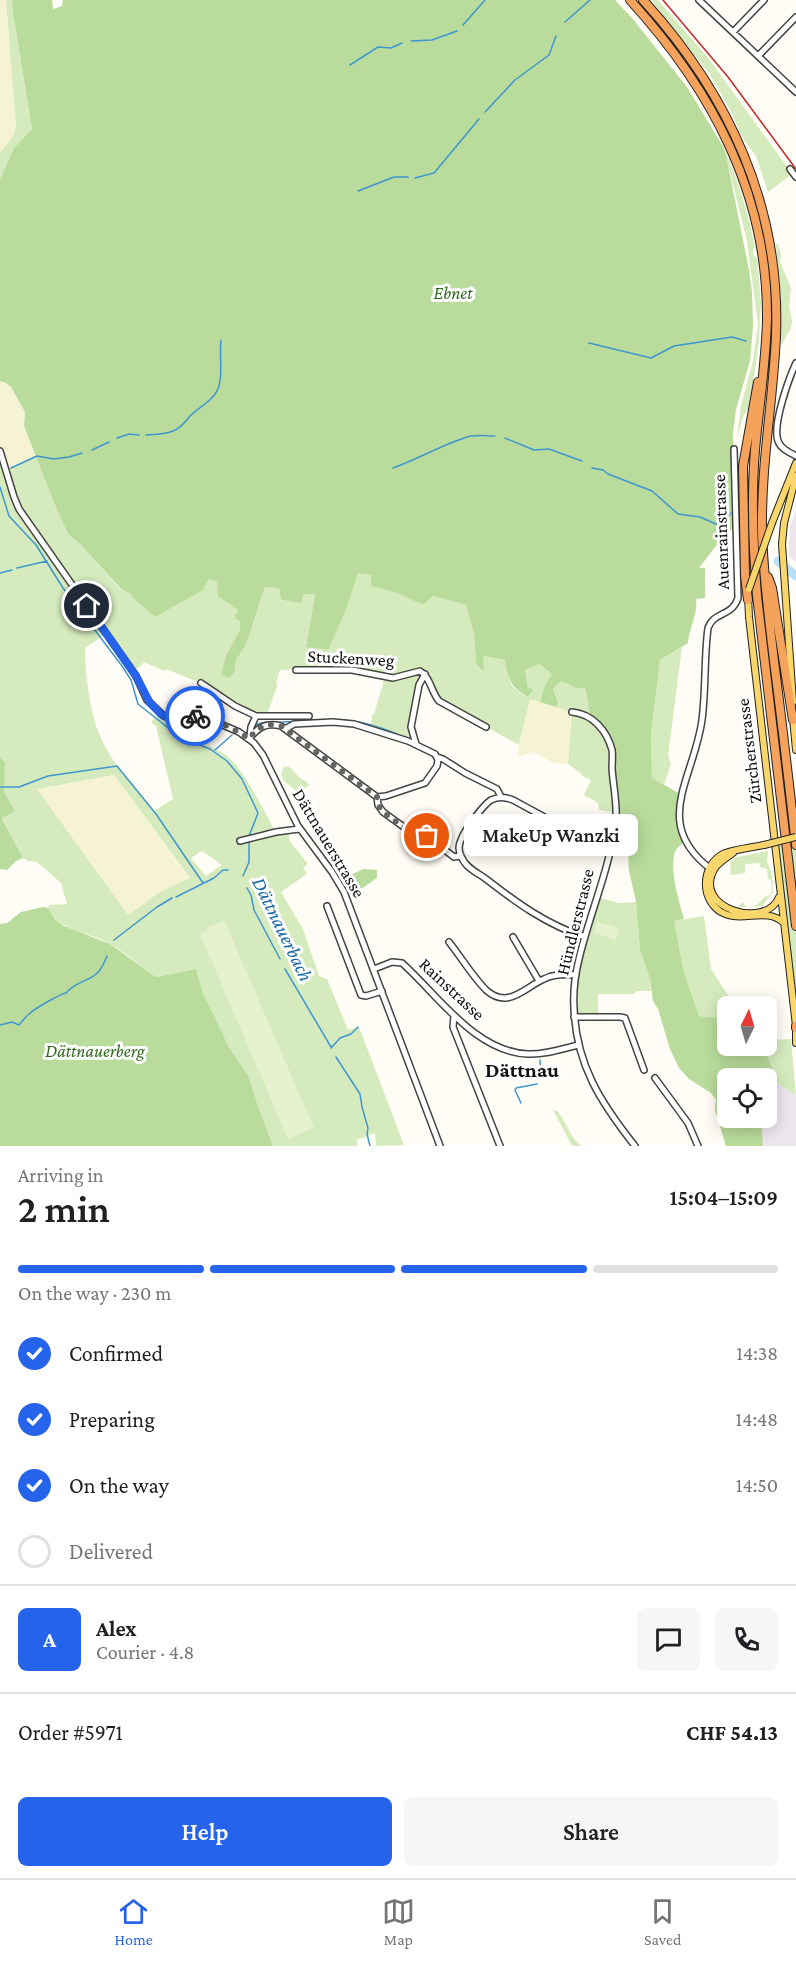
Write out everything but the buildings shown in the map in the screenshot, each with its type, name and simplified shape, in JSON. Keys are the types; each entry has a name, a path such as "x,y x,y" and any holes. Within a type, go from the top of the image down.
{"highway":[{"path":"630,0 666,40 696,82 721,126 753,209 763,259 767,315 765,361 754,465 753,544 757,596 796,926"},
{"path":"643,0 689,56 723,110 748,164 766,226 773,271 776,327 763,478 762,530 764,567 796,845"},
{"path":"748,600 742,494 744,452 765,361"},
{"path":"764,567 772,588 793,720"}],"main road":[{"name":"Zürcherstrasse","path":"796,463 772,523 749,590 748,600 796,1043"},
{"path":"796,476 784,523 782,544 796,750"},
{"path":"784,924 771,916 735,917 718,910 710,901 706,890 706,878 720,856 727,852 796,837"},
{"path":"712,869 713,895 719,903 732,911 748,913 769,909 777,903 780,894"}],"street":[{"path":"699,0 796,92"},
{"path":"705,5 710,0"},
{"path":"734,32 764,0"},
{"path":"759,56 796,17"},
{"path":"790,170 796,177"},
{"path":"796,363 786,388 777,435 782,447 796,456"},
{"name":"Auenrainstrasse","path":"712,869 693,853 685,842 680,827 679,811 702,721 708,628 713,619 732,609 738,598 734,449"},
{"name":"Dättnauerstrasse","path":"0,451 19,508 136,676 147,700 162,715 176,720 195,716 204,717 239,732 249,739 263,755 299,829 340,885 440,1146"},
{"name":"Stuckenweg","path":"296,670 343,669 365,671 393,678 416,671 425,674"},
{"path":"425,674 438,700 486,727"},
{"path":"416,744 411,727 418,685 425,674"},
{"path":"201,683 256,716 309,716"},
{"name":"Hündlerstrasse","path":"572,712 587,716 597,723 607,737 612,752 616,816 609,852 576,975 574,1017 578,1045 599,1097 635,1146"},
{"path":"249,739 256,716"},
{"path":"285,729 294,724 350,723 369,728 431,751 437,757 498,789 501,798"},
{"path":"249,739 259,728 268,724 278,725 377,797 378,805 383,812 408,830 427,836 454,857 461,856"},
{"path":"377,797 394,794 425,783 436,768 437,757"},
{"path":"585,937 558,927 527,910 469,867 461,856 460,843 464,834 487,804 501,798 513,800 609,852"},
{"path":"246,839 299,829"},
{"path":"327,906 361,995 366,996 382,990"},
{"path":"513,937 539,981"},
{"path":"449,942 488,992 497,996 511,997 539,981 557,975 576,975"},
{"name":"Rainstrasse","path":"374,969 392,962 402,963 454,1016 492,1044 509,1052 534,1054 578,1045"},
{"path":"454,1016 453,1027 500,1146"},
{"path":"574,1017 625,1018 645,1070"},
{"path":"655,1078 690,1126 698,1146"}],"shaded area":[{"path":"0,0 6,0 16,127 13,136 0,153"},
{"path":"0,381 11,387 25,412 23,425 36,456 6,470 0,451"},
{"path":"796,510 796,562 789,556 789,541 790,525"},
{"path":"530,698 572,712 568,764 554,763 533,752 517,757"},
{"path":"114,775 190,879 160,892 127,916 36,789"},
{"path":"777,1083 796,1095 796,1146 763,1146 762,1128 777,1128"}],"green space":[{"path":"6,0 13,0 12,7 32,129 14,148 0,179 0,153 13,136 16,127"},
{"name":"Ebnet","path":"13,0 52,0 53,9 62,6 63,0 615,0 687,87 724,148 749,270 753,326 750,361 736,409 733,433 736,529 732,529 722,538 699,568 705,568 705,598 696,599 696,610 688,643 660,660 651,733 652,778 682,795 680,807 685,842 675,852 673,868 675,886 684,919 674,921 684,972 699,1016 717,1018 717,1056 767,1056 772,1068 717,1068 717,1117 716,1100 711,1093 689,1079 679,1068 653,1001 650,979 640,950 636,902 629,871 626,820 616,813 615,786 608,740 591,718 585,687 578,689 561,681 553,689 558,702 556,707 540,702 545,685 552,674 539,664 525,670 528,687 533,690 528,697 511,682 505,660 483,656 484,672 476,664 474,634 466,605 433,596 423,605 397,593 371,586 371,575 358,573 345,612 328,650 306,647 315,594 303,594 302,603 281,600 279,588 265,587 246,645 236,660 235,670 230,678 221,675 225,658 240,629 240,621 234,618 238,610 218,596 217,581 209,579 203,590 155,617 120,588 68,534 24,426 25,412 11,387 0,381 0,179 14,148 32,129 12,7"},
{"path":"651,0 658,0 709,59 788,168 788,173 791,172 791,175 768,192 756,156 744,140 709,73"},
{"path":"724,148 738,184 752,234 755,247 754,256 757,258 761,303 759,341 750,406 743,417 737,439 741,405 753,361 758,324 747,241"},
{"path":"776,244 781,254 780,262 791,288 789,306 791,328 781,346 781,296"},
{"path":"0,451 6,470 36,456 68,534 81,545 119,588 130,594 154,616 209,579 217,581 238,610 234,618 240,621 240,629 225,658 221,675 235,670 236,660 246,645 265,587 279,588 281,600 302,603 303,594 315,594 306,646 327,650 345,612 357,572 371,575 372,586 397,593 423,605 433,596 466,605 474,634 476,664 483,671 483,656 505,660 510,681 515,689 525,696 528,687 525,670 539,664 552,674 545,685 540,702 530,699 519,745 439,701 428,678 421,679 411,727 416,744 370,728 371,716 374,714 385,677 321,668 280,670 276,683 278,684 266,717 256,716 201,683 166,669 164,671 144,662 132,671 106,634 85,648 89,693 93,716 100,736 117,766 154,811 173,799 156,726 151,722 159,713 173,719 176,733 215,748 229,758 244,776 276,832 289,830 289,840 308,864 303,868 307,874 281,892 303,929 319,976 327,979 348,1030 359,1027 404,1145 376,1146 375,1133 357,1140 357,1146 273,1146 248,1075 230,1049 203,993 196,969 156,977 110,944 69,928 54,917 48,908 50,905 67,904 61,883 37,862 23,858 2,817 15,811 3,793 5,762 0,757","holes":["114,775 190,878 160,892 128,915 37,789","202,851 222,865 206,876 191,858"]},
{"path":"682,647 668,756 671,764 664,785 652,778 651,732 660,660"},
{"path":"561,681 578,689 585,687 591,718 598,725 612,750 616,813 599,810 598,803 584,795 591,780 582,776 568,764 572,712 556,707 558,702 553,689"},
{"path":"0,757 5,762 4,792 15,811 2,818 23,858 7,870 0,869"},
{"path":"284,766 291,768 309,785 299,793 284,781 281,774"},
{"path":"775,843 796,846 796,1043"},
{"path":"768,851 767,861 772,875 773,892 762,906 749,907 770,895 771,880 768,879 767,869 760,867 759,863 745,864 745,873 731,875 730,862 737,857"},
{"path":"363,869 377,870 377,878 351,896 342,879"},
{"path":"597,897 619,903 636,902 640,950 650,979 651,991 636,991 634,994 598,994 598,1017 574,1017 575,980"},
{"name":"Dättnauerberg","path":"48,908 55,919 64,926 110,944 156,977 196,969 203,993 230,1049 248,1075 273,1146 0,1146 0,924 7,923 21,912"},
{"path":"704,916 711,969 729,996 717,996 717,1018 699,1016 684,972 674,921"},
{"path":"224,920 314,1128 288,1139 200,934 207,931 206,928"},
{"path":"597,922 619,928 616,940 594,933"},
{"path":"791,1039 796,1095 777,1083 777,1068 763,1068 748,1056 777,1056 777,1040"},
{"path":"553,1110 557,1111 574,1139 582,1146 572,1146"},
{"name":"Ebnet","path":"720,1128 762,1128 763,1146 726,1146"}],"waterway":[{"path":"463,25 485,0"},
{"path":"565,22 590,0"},
{"path":"411,41 432,40 457,31"},
{"path":"485,112 515,80 549,55 556,36"},
{"path":"350,65 378,47 391,48 402,43"},
{"path":"415,178 434,173 479,119"},
{"path":"358,191 394,177 408,177"},
{"path":"589,343 651,358 674,346 732,337 746,341"},
{"name":"Dättnauerbach","path":"146,435 176,430 214,395 220,380 221,340"},
{"name":"Dättnauerbach","path":"117,438 129,434 139,435"},
{"path":"393,468 467,437 495,436"},
{"path":"505,438 534,450 549,449 582,461"},
{"name":"Dättnauerbach","path":"92,450 109,442"},
{"name":"Dättnauerbach","path":"11,468 37,456 54,459 82,453"},
{"path":"592,468 603,470 652,491 678,514 700,517 716,524 731,513"},
{"name":"Dättnauerbach","path":"0,487 9,516 36,545 63,588 122,666 131,680 138,704 181,738 210,749 227,761 242,779 258,813 249,836"},
{"path":"17,568 47,561"},
{"path":"778,561 796,576"},
{"path":"0,573 12,570"},
{"path":"256,725 266,722 340,720 366,723 397,734"},
{"path":"215,750 232,735"},
{"path":"0,787 19,787 48,776 117,766 156,814 203,883"},
{"name":"Dättnauerbach","path":"243,876 249,862 249,841"},
{"path":"176,897 214,878 223,870 228,870"},
{"name":"Dättnauerbach","path":"247,888 254,910 280,959"},
{"path":"114,940 172,898"},
{"path":"0,1025 12,1022 19,1025 36,1009 96,974 107,956"},
{"name":"Dättnauerbach","path":"285,969 331,1047"},
{"path":"331,1048 340,1038 351,1034 358,1027"},
{"name":"Dättnauerbach","path":"336,1057 360,1094 370,1146"},
{"path":"540,1060 541,1079"},
{"path":"521,1103 516,1088 537,1084"}],"railway":[{"path":"663,0 728,77 796,169"}],"way so far":[{"path":"195,716 206,717 249,739 263,726 273,724 281,726 377,797 379,808 383,812 408,830 427,836"}],"place":[{"name":"MakeUp Wanzki","path":"427,836"}],"district":[{"name":"Dättnau","path":"522,1070"}],"route":[{"path":"87,606 136,676 150,703 162,715 170,719 195,716"}]}
